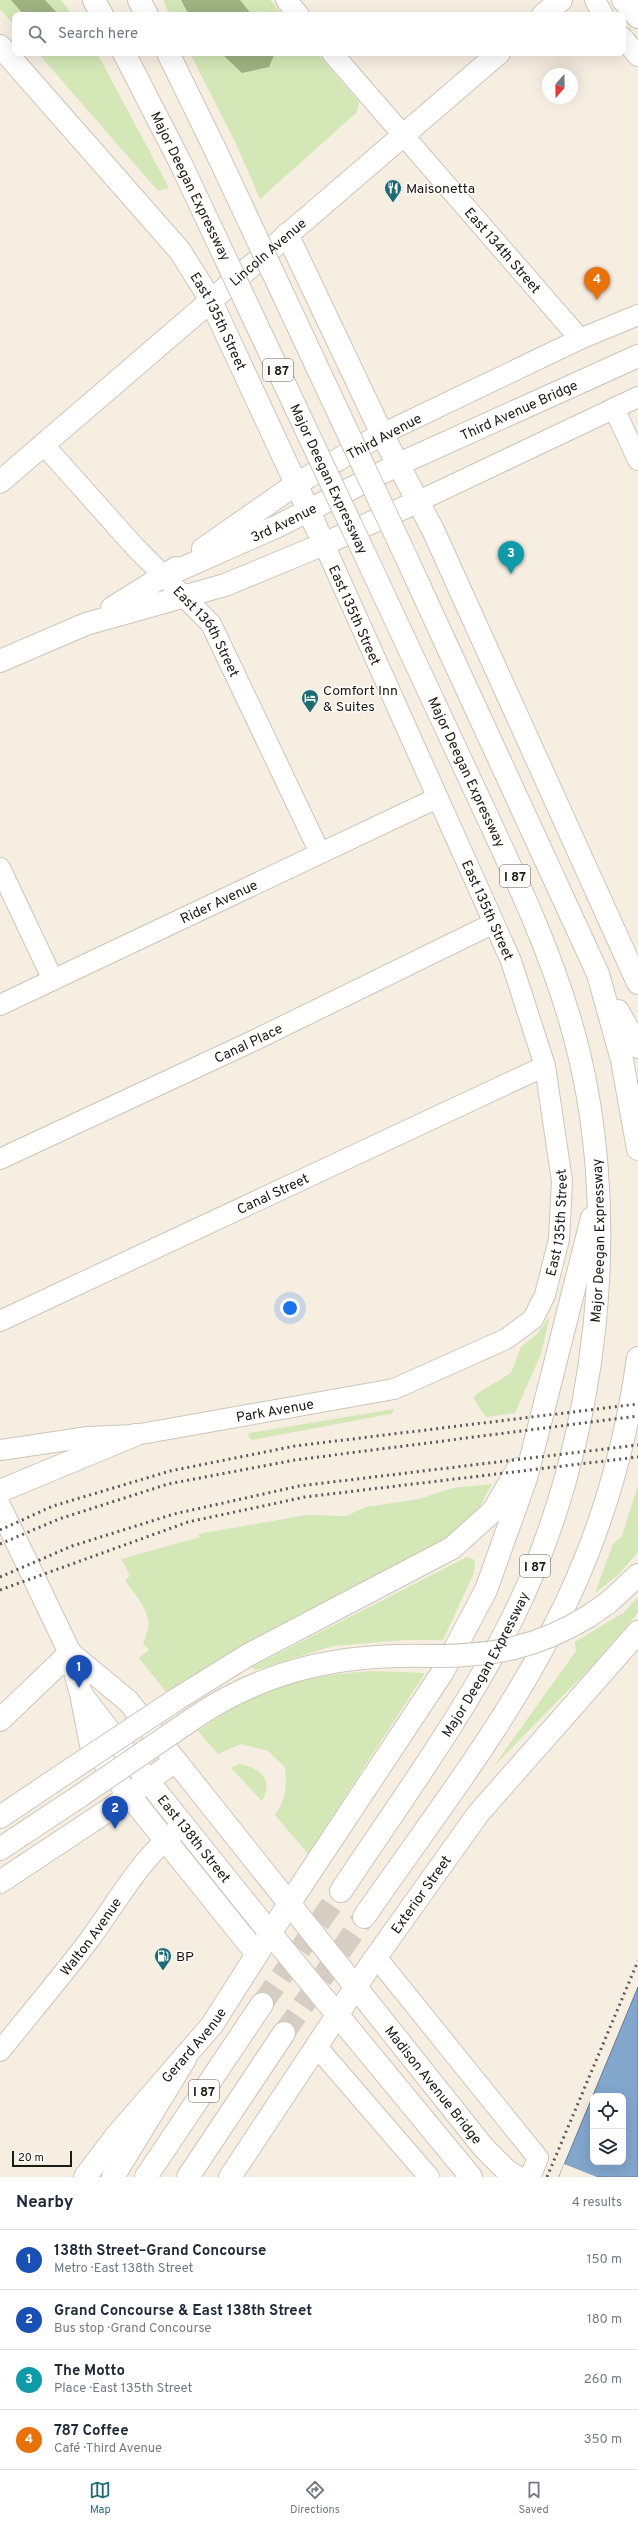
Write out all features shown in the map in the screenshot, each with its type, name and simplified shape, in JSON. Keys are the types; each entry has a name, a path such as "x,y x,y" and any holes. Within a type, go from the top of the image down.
{"main road":[{"path":"94,0 100,12"},
{"path":"139,0 145,12"},
{"path":"547,12 561,0"},
{"path":"624,0 638,17"},
{"name":"East 135th Street","path":"0,46 180,251 210,299 324,544"},
{"name":"Major Deegan Expressway","path":"126,56 181,164 517,880 556,976 571,1022 587,1088 599,1194 599,1270 587,1377 576,1437 541,1551 513,1616 481,1677 341,1891"},
{"name":"I 87","path":"169,56 214,147 407,559 598,974 621,1053 638,1149"},
{"name":"Lincoln Avenue","path":"0,482 210,299 495,56"},
{"path":"287,234 382,434 419,501 490,650 638,983"},
{"name":"Third Avenue Bridge","path":"399,464 638,356"},
{"name":"Third Avenue","path":"86,624 165,576 296,484 382,434"},
{"name":"3rd Avenue","path":"165,576 278,526 399,464"},
{"name":"Third Avenue","path":"0,661 86,624 184,595 225,585 324,544 419,501"},
{"path":"598,974 638,1047"},
{"path":"0,1817 177,1698 248,1655 427,1563 462,1540 493,1512 508,1489 540,1418 599,1194"},
{"path":"364,1917 498,1723 554,1628 585,1561 610,1490 628,1420 638,1358"},
{"name":"Gerard Avenue","path":"85,2177 116,2136 185,2059 212,2025 289,1904 427,1697 472,1619 496,1563 517,1506 540,1418"},
{"path":"0,1491 135,1435"},
{"name":"East 138th Street","path":"0,1507 70,1653 82,1694 148,1781 337,2014"},
{"path":"0,1849 194,1718 248,1687 307,1667 374,1656 475,1655 519,1648 557,1635 589,1616 610,1602 638,1575"},
{"name":"Exterior Street","path":"230,2177 376,1957 482,1809 638,1632"},
{"path":"0,1720 70,1653"},
{"name":"East 138th Street","path":"70,1653 128,1701 355,1988"},
{"path":"82,1694 91,1745 129,1795 257,1954"},
{"path":"0,1882 129,1795 175,1761"},
{"name":"Madison Avenue Bridge","path":"355,1988 484,2148 506,2170 517,2177"},
{"name":"I 87","path":"146,2177 262,2004"},
{"name":"Madison Avenue Bridge","path":"337,2014 466,2172"},
{"name":"I 87","path":"188,2177 284,2033"},
{"path":"113,2177 185,2059"}],"street":[{"path":"286,0 296,12"},
{"path":"595,0 601,12"},
{"path":"626,42 638,56"},
{"name":"East 134th Street","path":"335,56 580,339"},
{"name":"Third Avenue","path":"382,434 580,339 638,315"},
{"name":"Third Avenue","path":"419,501 638,397"},
{"path":"614,408 638,460"},
{"name":"East 136th Street","path":"43,444 135,547 184,595 214,629 320,853"},
{"name":"East 135th Street","path":"324,544 511,960 545,1066 559,1147 562,1181 561,1211 558,1239 550,1281 533,1319"},
{"name":"Rider Avenue","path":"0,1005 437,798"},
{"path":"0,868 53,980"},
{"name":"Canal Place","path":"0,1159 255,1040 494,923"},
{"name":"Canal Street","path":"0,1321 545,1066"},
{"name":"Park Avenue","path":"0,1450 88,1437 135,1435 394,1388 490,1348 522,1329 533,1319"},
{"name":"Walton Avenue","path":"0,2051 88,1942 136,1871 164,1839 184,1825"},
{"path":"376,1957 538,2158 530,2177"},
{"path":"317,2047 430,2177"}],"green space":[{"path":"0,0 61,0 70,12 12,12 12,23 0,9"},
{"path":"11,0 45,0 56,12 21,12"},
{"path":"163,0 270,0 280,12 169,12"},
{"path":"181,0 240,0 250,12 187,12"},
{"path":"41,56 99,56 169,188 158,191"},
{"path":"192,56 320,56 359,102 357,112 260,199 236,144"},
{"path":"224,56 274,56 269,67 242,73"},
{"path":"550,1316 541,1354 515,1413 486,1417 473,1398 478,1393 511,1373 521,1347 537,1334"},
{"path":"394,1409 392,1414 252,1440 248,1437 249,1433"},
{"path":"492,1484 479,1508 446,1541 289,1622 166,1692 139,1658 149,1650 143,1643 147,1633 147,1617 141,1602 125,1580 130,1576 121,1559 200,1537 198,1534 306,1515 346,1516 366,1507 419,1499 453,1488"},
{"path":"638,1485 638,1552 618,1575 595,1593 613,1544 622,1536"},
{"path":"467,1557 475,1560 474,1573 443,1640 406,1640 333,1646 256,1670 252,1667"},
{"path":"638,1597 638,1613 594,1664 493,1767 576,1651 575,1642 623,1613"},
{"path":"373,1671 425,1673 308,1854 275,1815 284,1798 286,1780 285,1767 268,1751 241,1744 218,1754 198,1731 248,1700 279,1686 312,1678"},
{"path":"239,1764 259,1771 263,1776 266,1781 266,1787 262,1801 231,1768"}],"water":[{"path":"638,1987 638,2177 559,2177 590,2102 590,2165 626,2165 626,2093 594,2093"}],"pier":[{"path":"564,2164 597,2177 559,2177"}],"tunnel":[{"path":"262,2004 341,1891"},
{"path":"284,2033 364,1917"}],"railway":[{"path":"0,1530 53,1506 170,1471 295,1446 638,1404"},
{"path":"0,1544 59,1519 168,1484 295,1460 638,1416"},
{"path":"0,1577 72,1546 174,1514 299,1486 638,1445"},
{"path":"0,1590 188,1522 305,1497 638,1457"},
{"path":"547,2177 638,1961"}],"place":[{"name":"Maisonetta","path":"393,203"},
{"name":"787 Coffee","path":"597,300"},
{"name":"The Motto","path":"511,574"},
{"name":"Comfort Inn & Suites","path":"310,713"},
{"name":"138th Street–Grand Concourse","path":"79,1688"},
{"name":"Grand Concourse & East 138th Street","path":"115,1829"},
{"name":"BP","path":"163,1971"}]}
